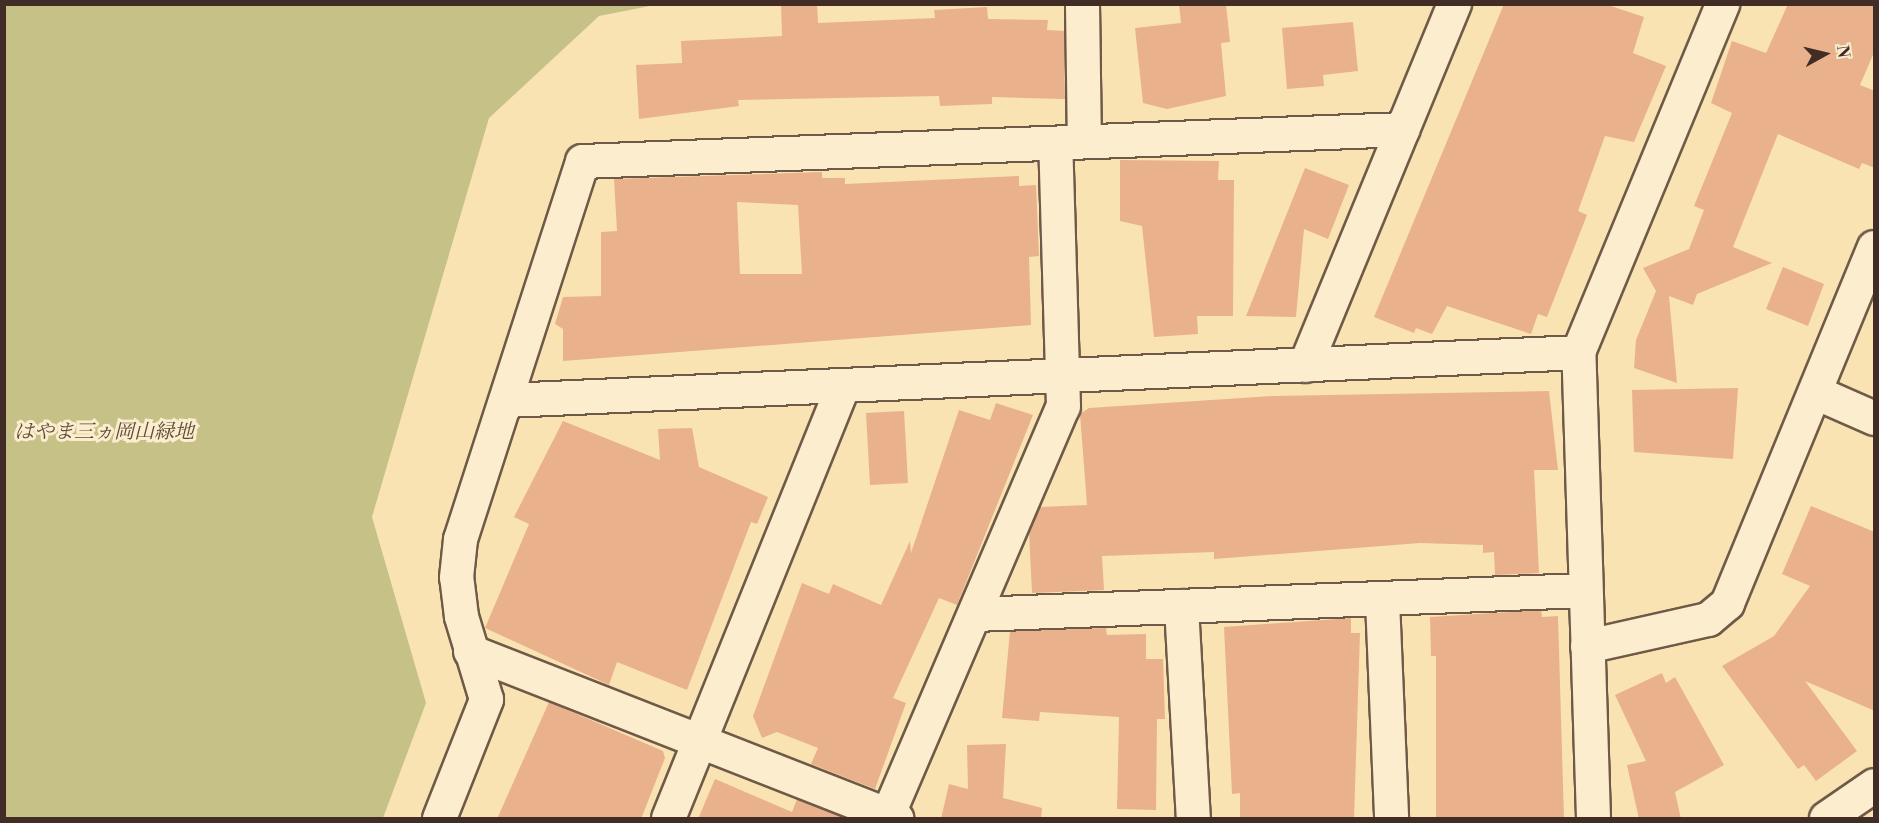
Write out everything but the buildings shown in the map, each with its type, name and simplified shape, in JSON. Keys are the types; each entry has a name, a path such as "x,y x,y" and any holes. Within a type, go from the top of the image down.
{"street":[{"path":"470,651 700,738 890,817 1063,406 1070,142 1082,4"},
{"path":"1305,365 1454,4"},
{"path":"1593,819 1578,351 1722,4"},
{"path":"439,819 486,699 470,651 456,577 460,539 582,161 1402,129"},
{"path":"1587,646 1708,619 1727,603 1875,247"},
{"path":"506,400 1578,351"},
{"path":"668,819 843,385"},
{"path":"1815,392 1875,418"},
{"path":"975,614 1382,600 1584,590"},
{"path":"1382,600 1391,819"},
{"path":"1181,606 1193,819"},
{"path":"1826,819 1875,785"}],"green space":[{"name":"はやま三ヵ岡山緑地","path":"5,4 655,5 599,16 489,118 372,517 426,703 383,818 5,818"}]}
